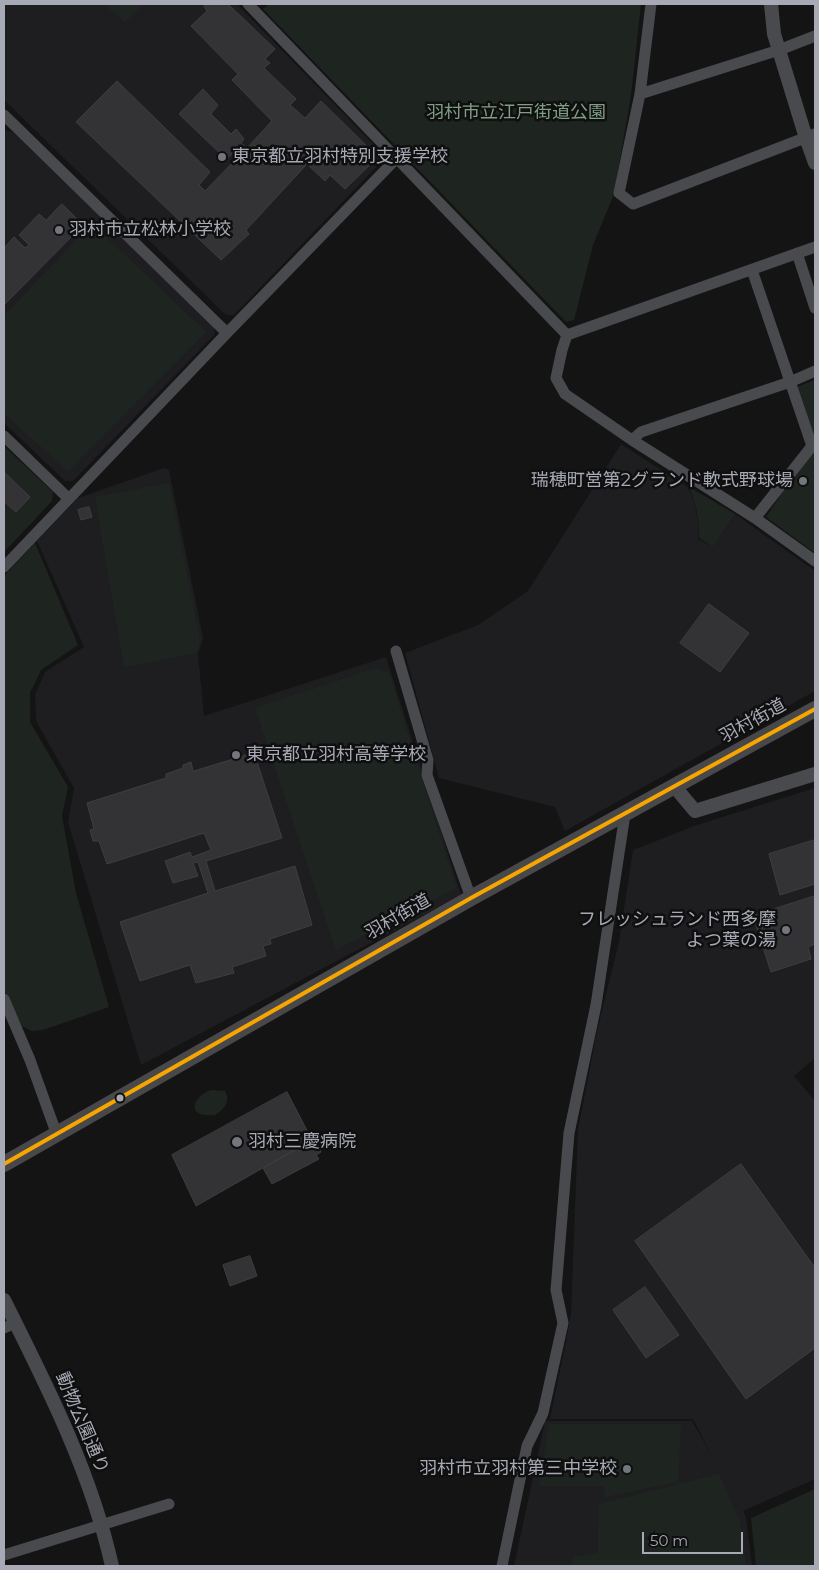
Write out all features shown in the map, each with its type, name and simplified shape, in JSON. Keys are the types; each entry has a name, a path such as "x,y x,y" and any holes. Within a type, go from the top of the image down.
{"main road":[{"name":"羽村街道","path":"4,1164 471,898 815,709"}],"street":[{"path":"248,4 567,336"},
{"path":"650,4 640,94 619,193 633,204 810,136"},
{"path":"771,4 774,34 810,136 815,163"},
{"path":"640,94 779,50 815,36"},
{"path":"4,115 227,333"},
{"path":"4,567 396,159"},
{"path":"567,336 815,247"},
{"path":"796,254 815,308"},
{"path":"752,270 812,446 755,518"},
{"path":"567,336 556,378 565,394 632,440 755,518 815,561"},
{"path":"632,440 641,432 790,382 815,371"},
{"path":"4,436 69,499"},
{"path":"396,652 428,760 427,775 471,898"},
{"path":"675,787 695,811 815,774"},
{"path":"502,1566 527,1446 544,1413 562,1323 556,1290 569,1133 596,1005 625,814"},
{"path":"4,999 30,1060 57,1135"},
{"name":"動物公園通り","path":"4,1300 10,1326 48,1388 80,1460 101,1524 112,1566"},
{"path":"4,1555 169,1504"}],"shaded area":[{"name":"東京都立羽村特別支援学校","path":"4,4 237,4 381,152 381,162 234,315 226,315 4,100"},
{"name":"羽村市立松林小学校","path":"4,130 13,132 215,327 214,335 73,481 65,481 4,423"},
{"path":"621,444 688,487 697,515 698,539 713,547 735,514 815,571 815,691 565,831 555,807 439,778 405,653 478,625 528,591"},
{"name":"東京都立羽村高等学校","path":"164,468 169,470 203,638 198,654 204,716 386,657 461,895 141,1065 68,822 74,788 36,721 35,695 45,672 84,647 37,541 78,498"},
{"path":"815,788 815,1058 794,1076 815,1101 815,1479 743,1511 746,1517 752,1566 514,1566 545,1421 692,1421 712,1456 693,1419 550,1419 571,1313 578,1130 597,1031 619,942 633,850 697,825"}],"green space":[{"path":"104,4 143,4 125,22"},
{"name":"羽村市立江戸街道公園","path":"269,4 641,4 631,95 614,194 593,245 574,320 566,322 263,9"},
{"name":"羽村市立松林小学校","path":"92,224 206,332 68,471 4,413 4,316"},
{"name":"瑞穂町営第2グランド軟式野球場","path":"815,380 815,553 766,517 814,445 797,387"},
{"path":"4,446 53,492 52,501 4,552"},
{"path":"169,483 200,640 197,653 124,667 95,497"},
{"path":"689,487 735,514 713,547 699,538 697,512"},
{"path":"35,543 78,645 41,670 30,693 30,722 68,787 62,816 76,893 109,1007 43,1030 32,1031 22,1026 4,990 4,576"},
{"path":"376,668 389,673 456,888 336,950 255,708"},
{"path":"211,1090 225,1091 227,1095 226,1105 215,1115 199,1113 196,1110 196,1102 204,1093"},
{"path":"549,1424 681,1424 678,1482 605,1497 605,1486 539,1486"},
{"path":"719,1474 740,1522 746,1566 571,1566 574,1557 598,1552 599,1504"},
{"path":"815,1489 815,1566 756,1566 751,1518"}],"building":[{"path":"206,4 228,4 275,49 265,59 270,63 264,68 296,99 290,105 305,118 321,101 378,157 345,189 330,175 325,181 307,164 246,230 249,234 221,260 76,122 117,81 210,172 199,185 205,191 243,152 238,149 226,159 179,114 203,89 218,105 211,114 231,134 236,129 244,139 241,143 247,148 272,121 232,80 238,74 191,26 207,11 204,6"},
{"path":"62,204 83,225 4,305 4,248 14,237 25,248 29,245 19,235 39,214 46,220"},
{"path":"4,472 30,497 16,512 4,501"},
{"path":"89,507 92,517 81,520 78,510"},
{"path":"709,604 749,633 720,672 680,643"},
{"path":"254,753 282,838 206,861 215,891 295,866 312,925 270,939 271,944 263,946 266,956 232,967 234,973 196,983 190,965 140,981 120,922 208,893 198,862 193,863 198,876 173,883 165,861 190,852 192,857 211,850 204,833 107,864 99,841 93,841 90,830 94,829 87,803 166,778 166,774 183,768 183,765 191,762 193,771"},
{"name":"フレッシュランド西多摩 よつ葉の湯","path":"815,840 815,884 780,895 769,854"},
{"name":"フレッシュランド西多摩 よつ葉の湯","path":"815,896 815,944 808,947 811,959 771,972 753,916"},
{"path":"287,1092 312,1140 196,1206 172,1155"},
{"path":"311,1144 313,1146 317,1144 321,1152 316,1155 319,1159 272,1184 263,1168 299,1148 300,1151"},
{"path":"741,1164 815,1268 815,1348 746,1399 635,1241"},
{"path":"250,1256 257,1276 230,1286 223,1265"},
{"path":"645,1287 679,1335 646,1358 613,1310"}],"transit line":[{"path":"4,1164 471,898 815,709"}],"place":[{"name":"東京都立羽村特別支援学校","path":"222,157"},
{"name":"羽村市立松林小学校","path":"59,230"},
{"name":"瑞穂町営第2グランド軟式野球場","path":"803,481"},
{"name":"東京都立羽村高等学校","path":"236,755"},
{"name":"フレッシュランド西多摩 よつ葉の湯","path":"786,930"},
{"name":"羽村三慶病院","path":"237,1142"},
{"name":"羽村市立羽村第三中学校","path":"627,1469"}]}
